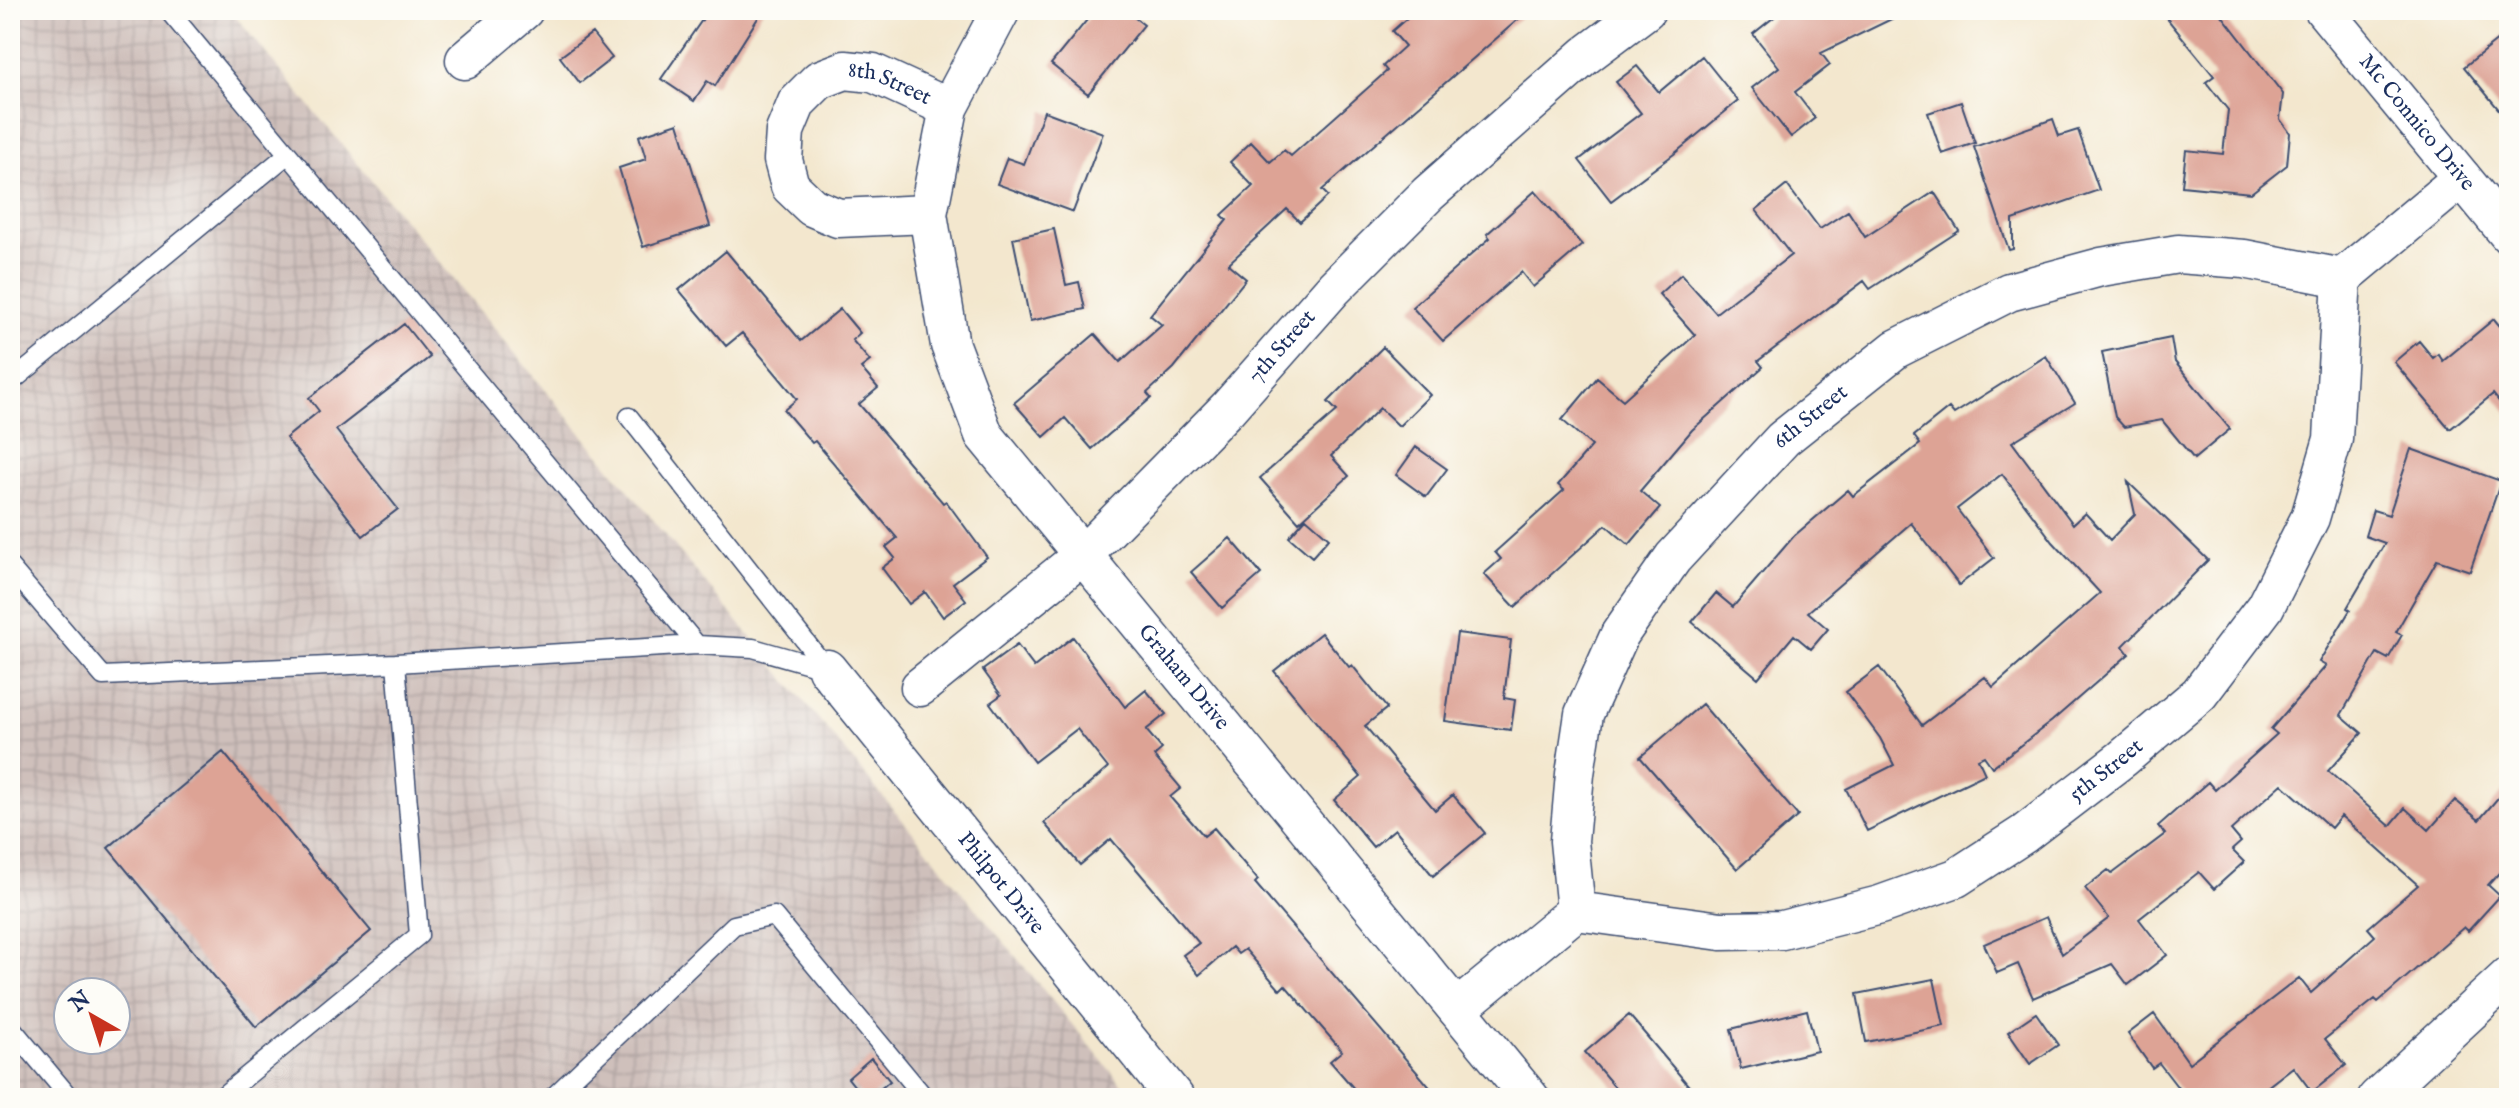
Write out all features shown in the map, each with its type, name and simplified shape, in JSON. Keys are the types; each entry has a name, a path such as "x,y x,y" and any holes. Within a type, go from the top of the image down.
{"street":[{"path":"465,60 524,10"},
{"name":"8th Street","path":"949,108 873,73 845,70 819,80 797,102 785,131 783,160 790,186 812,207 838,218 928,214 949,108 1001,10"},
{"name":"7th Street","path":"920,687 1083,555 1228,408 1334,288 1428,194 1586,55 1646,10"},
{"name":"Mc Connico Drive","path":"2324,10 2509,235"},
{"path":"2342,278 2462,178"},
{"name":"Graham Drive","path":"928,214 950,345 984,435 1530,1098"},
{"name":"6th Street","path":"1576,911 1569,841 1584,714 1620,634 1673,558 1783,439 1896,349 2009,292 2101,267 2178,254 2244,259 2342,278"},
{"name":"5th Street","path":"1576,911 1721,931 1782,930 1880,905 1956,878 2024,834 2122,759 2199,694 2265,607 2310,518 2333,439 2342,278"},
{"name":"Philpot Drive","path":"827,669 1175,1098"},
{"path":"1457,1009 1576,911"},
{"path":"2377,1098 2509,976"}],"lane":[{"path":"168,10 697,645"},
{"path":"10,383 288,154"},
{"path":"629,417 827,669"},
{"path":"10,567 103,676 697,645 753,648 827,669"},
{"path":"220,1098 419,935 396,663"},
{"path":"552,1098 734,925 774,916 925,1098"},
{"path":"10,1026 70,1098"}],"shaded area":[{"path":"10,10 230,10 1133,1098 10,1098"}],"building":[{"path":"709,10 763,10 715,86 707,81 694,101 661,79"},
{"path":"1095,10 1125,10 1144,25 1088,94 1051,64"},
{"path":"1416,10 1529,10 1322,190 1328,196 1300,222 1287,209 1228,264 1246,279 1174,368 1147,393 1151,398 1092,449 1065,418 1044,437 1014,403 1095,334 1120,362 1162,325 1150,315 1227,220 1222,215 1253,186 1230,162 1251,142 1270,162 1284,150 1291,156 1387,71 1383,66 1405,46 1392,31"},
{"path":"1783,10 1910,10 1821,53 1830,65 1795,92 1815,118 1791,137 1752,88 1779,67 1753,34"},
{"path":"2160,10 2218,10 2283,94 2280,119 2290,133 2287,165 2251,193 2182,186 2186,150 2223,154 2228,110 2206,82 2214,76"},
{"path":"2509,31 2509,122 2464,67"},
{"path":"592,33 612,58 580,83 560,57"},
{"path":"1702,56 1738,101 1611,201 1579,160 1641,113 1616,82 1637,66 1659,92"},
{"path":"1961,102 1975,143 1942,154 1928,113"},
{"path":"1044,111 1103,133 1073,212 997,184 1007,158 1024,164"},
{"path":"2053,119 2059,136 2078,130 2099,190 2013,220 2013,249 2009,250 1974,147"},
{"path":"678,123 710,226 643,247 619,168 646,159 639,136"},
{"path":"1787,185 1820,229 1848,211 1865,237 1934,192 1959,231 1870,289 1864,281 1758,361 1763,367 1692,430 1640,491 1660,508 1629,545 1606,525 1515,607 1484,574 1501,559 1495,552 1564,490 1558,485 1592,446 1562,420 1597,378 1623,400 1695,335 1659,294 1681,274 1716,313 1791,255 1756,210"},
{"path":"1535,191 1582,245 1533,287 1521,272 1443,341 1412,307 1490,238 1487,234"},
{"path":"1054,229 1066,285 1079,282 1085,309 1030,321 1013,238"},
{"path":"726,251 801,341 840,309 860,333 852,340 870,361 861,368 878,388 859,404 943,503 946,501 987,557 953,583 966,600 943,617 925,592 909,604 882,568 895,558 886,547 897,538 815,441 812,443 784,410 797,399 742,333 726,346 679,290"},
{"path":"2494,319 2509,337 2509,414 2493,394 2450,429 2394,362 2419,341 2433,358 2438,354 2443,361"},
{"path":"404,324 430,357 336,430 398,509 363,536 286,438 319,411 309,398"},
{"path":"2171,338 2175,362 2230,429 2194,459 2162,420 2124,427 2115,417 2102,352"},
{"path":"1383,347 1430,395 1399,426 1380,408 1331,456 1349,476 1299,522 1260,478 1337,411 1328,402"},
{"path":"2046,356 2075,403 2012,442 2073,524 2085,513 2110,540 2135,514 2128,482 2208,560 2123,646 2129,654 2052,721 1992,767 1984,756 1978,759 1985,774 1867,831 1846,789 1894,765 1880,738 1846,692 1879,667 1922,725 1985,677 1993,687 2100,593 2053,542 2002,474 1957,509 1994,558 1959,585 1911,523 1808,612 1828,629 1811,649 1794,635 1758,678 1692,622 1716,593 1733,607 1794,536 1848,490 1853,496 1920,444 1914,436 1949,408 1954,414"},
{"path":"1416,447 1447,469 1426,497 1396,475"},
{"path":"2411,449 2501,481 2470,571 2437,560 2396,632 2402,635 2388,659 2377,653 2341,715 2362,733 2328,771 2390,826 2405,808 2429,830 2455,800 2479,820 2509,785 2509,862 2488,885 2500,896 2468,931 2464,927 2378,1002 2375,999 2325,1039 2346,1065 2312,1092 2293,1067 2253,1098 2186,1098 2159,1063 2152,1068 2128,1034 2154,1014 2189,1063 2299,978 2311,993 2375,936 2368,928 2418,885 2341,816 2331,828 2282,784 2231,830 2241,842 2232,850 2244,862 2214,889 2199,872 2139,919 2167,955 2128,985 2112,964 2033,998 2018,964 1997,973 1984,944 2046,917 2062,954 2109,918 2085,888 2108,870 2112,874 2165,834 2158,826 2208,782 2215,790 2277,734 2271,729 2326,666 2319,662 2385,543 2365,536 2373,510 2389,515"},
{"path":"1306,518 1329,538 1312,557 1289,537"},
{"path":"1230,538 1261,574 1222,608 1191,572"},
{"path":"1321,633 1387,708 1365,726 1435,810 1453,795 1485,833 1433,876 1395,829 1373,847 1334,800 1361,777 1274,671"},
{"path":"1457,633 1511,640 1504,698 1515,700 1511,730 1445,721"},
{"path":"1073,637 1125,707 1146,690 1166,714 1146,730 1162,749 1154,756 1181,788 1170,797 1204,836 1214,828 1258,880 1255,883 1439,1098 1362,1098 1330,1061 1342,1051 1285,985 1280,990 1245,949 1238,954 1232,947 1199,975 1183,955 1199,943 1111,839 1080,865 1044,823 1108,768 1077,729 1034,762 990,703 1001,695 983,670 1017,645 1034,667"},
{"path":"1702,704 1798,816 1737,869 1640,757"},
{"path":"223,752 371,931 256,1027 108,848"},
{"path":"1934,979 1944,1026 1866,1042 1857,994"},
{"path":"1807,1010 1817,1051 1741,1069 1731,1029"},
{"path":"2036,1013 2058,1045 2030,1064 2008,1032"},
{"path":"1629,1015 1699,1098 1624,1098 1585,1052"},
{"path":"871,1058 890,1081 869,1098 864,1098 848,1078"}]}
